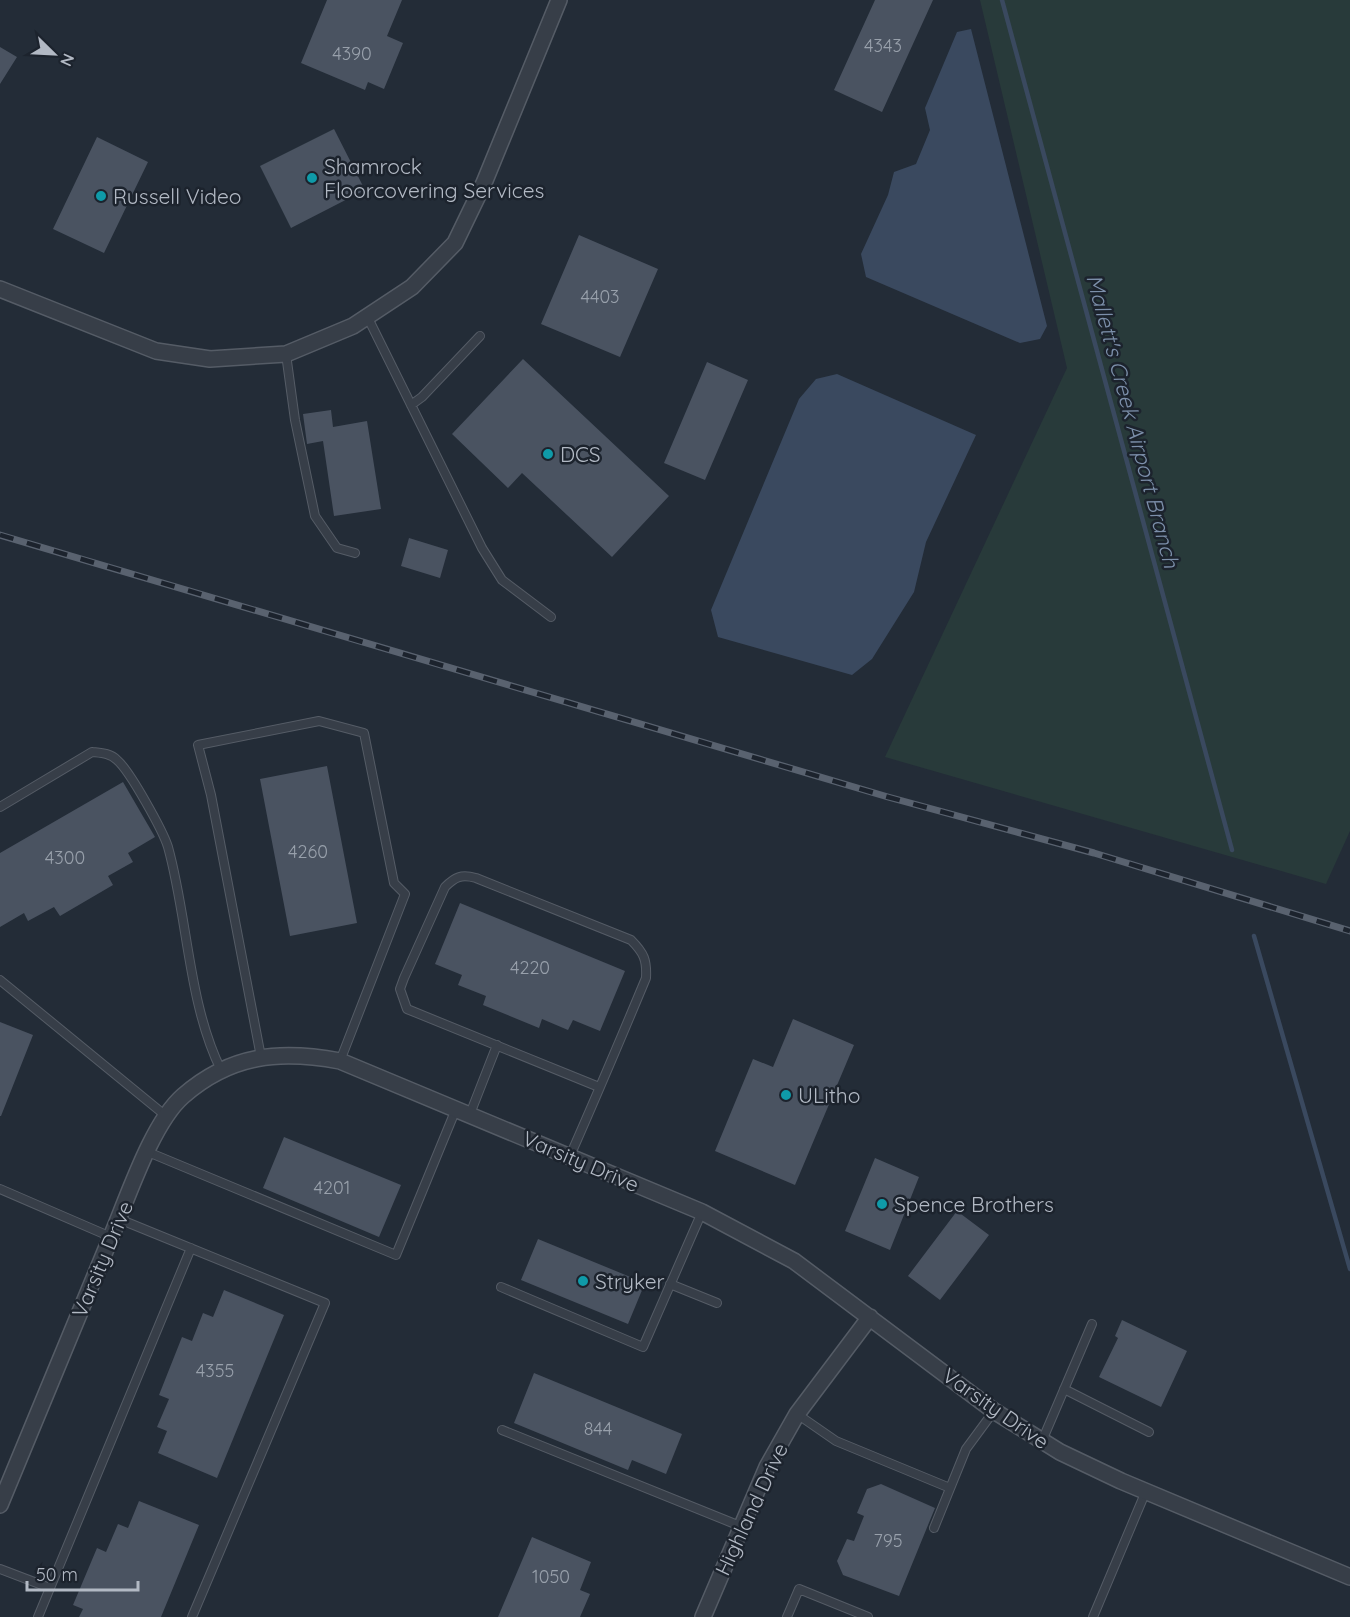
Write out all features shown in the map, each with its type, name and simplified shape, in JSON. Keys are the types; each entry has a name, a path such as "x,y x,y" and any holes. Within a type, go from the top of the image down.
{"street":[{"path":"0,290 156,351 210,359 286,354 353,326 412,287 455,243 484,183 559,0"},
{"name":"Varsity Drive","path":"1,1498 111,1237 166,1116 182,1096 221,1070 261,1057 305,1054 340,1061 702,1212 794,1262 994,1411 1060,1452 1350,1577"},
{"name":"Highland Drive","path":"703,1617 766,1467 797,1414 870,1317"}],"lane":[{"path":"367,316 482,548 502,580 551,617"},
{"path":"411,405 422,397 480,336"},
{"path":"286,354 295,420 315,516 337,548 355,553"},
{"path":"261,1057 211,795 198,745 319,721 364,733 394,883 405,894 340,1061"},
{"path":"0,807 92,752 105,753 116,759 126,769 167,845 193,975 212,1051 221,1070"},
{"path":"570,1156 646,978 647,962 642,951 631,940 464,875 454,878 445,887 404,978 401,995 407,1009 599,1087"},
{"path":"0,981 166,1116"},
{"path":"148,1152 396,1255 497,1045"},
{"path":"0,1189 111,1237"},
{"path":"501,1287 643,1347 702,1212"},
{"path":"119,1219 325,1303 192,1617"},
{"path":"38,1617 191,1248"},
{"path":"670,1284 717,1304"},
{"path":"1042,1441 1092,1324"},
{"path":"1064,1389 1149,1432"},
{"path":"934,1528 966,1449 994,1411"},
{"path":"797,1414 836,1441 950,1488"},
{"path":"502,1430 740,1526"},
{"path":"1093,1617 1146,1491"},
{"path":"0,1569 50,1588"},
{"path":"788,1617 799,1588 868,1617"}],"shaded area":[{"path":"980,0 1350,0 1350,831 1326,884 885,757 1067,368"}],"water":[{"path":"971,29 1047,326 1040,339 1020,343 866,277 861,254 888,195 894,172 916,164 930,130 925,108 957,32"},
{"path":"837,374 976,435 926,542 914,592 872,659 852,675 718,637 711,610 799,399 816,379"}],"building":[{"path":"327,0 402,0 387,36 403,43 384,89 368,82 365,90 301,63"},
{"path":"875,0 933,0 882,112 834,90"},
{"path":"0,47 17,57 0,84"},
{"name":"Shamrock Floorcovering Services","path":"334,129 365,190 291,228 260,166"},
{"name":"Russell Video","path":"97,137 148,162 104,253 53,229"},
{"path":"579,235 658,269 620,357 541,324"},
{"name":"DCS","path":"523,359 669,496 612,557 522,473 508,488 452,434"},
{"path":"707,362 748,380 705,480 664,463"},
{"path":"331,410 333,427 367,421 381,509 334,516 323,441 307,444 303,414"},
{"path":"409,538 448,550 440,578 401,566"},
{"path":"327,766 357,923 290,936 260,779"},
{"path":"123,782 155,837 128,853 133,862 108,876 113,885 60,916 54,907 28,921 24,913 0,927 0,853"},
{"path":"460,903 625,971 600,1031 573,1020 568,1030 542,1019 539,1028 483,1005 486,996 458,985 462,975 435,964"},
{"name":"ULitho","path":"793,1019 854,1045 795,1185 715,1151 753,1059 773,1067"},
{"path":"0,1022 33,1035 1,1116 0,1116"},
{"path":"284,1137 401,1185 379,1237 263,1188"},
{"name":"Spence Brothers","path":"875,1158 919,1177 890,1250 845,1231"},
{"path":"957,1211 989,1235 940,1300 908,1276"},
{"name":"Stryker","path":"538,1239 645,1283 628,1324 521,1280"},
{"path":"224,1290 284,1315 217,1478 158,1453 167,1431 157,1427 169,1399 159,1395 182,1337 192,1341 203,1313 213,1317"},
{"path":"1122,1320 1187,1351 1161,1407 1099,1377 1118,1338 1115,1336"},
{"path":"534,1373 682,1434 666,1474 632,1460 628,1470 514,1423"},
{"path":"881,1484 935,1508 899,1596 843,1575 837,1561 847,1539 854,1541 864,1516 857,1513 867,1489"},
{"path":"139,1501 199,1525 161,1617 79,1617 83,1609 73,1605 97,1548 106,1552 118,1524 128,1528"},
{"path":"532,1537 591,1562 580,1590 590,1594 580,1617 498,1617"}],"waterway":[{"name":"Mallett's Creek Airport Branch","path":"1002,0 1232,850"},
{"name":"Mallett's Creek Airport Branch","path":"1254,936 1350,1269"}],"railway":[{"path":"0,535 888,797 1094,853 1350,931"}],"place":[{"name":"Shamrock Floorcovering Services","path":"312,178"},
{"name":"Russell Video","path":"101,196"},
{"name":"DCS","path":"548,454"},
{"name":"ULitho","path":"786,1095"},
{"name":"Spence Brothers","path":"882,1204"},
{"name":"Stryker","path":"583,1281"}]}
